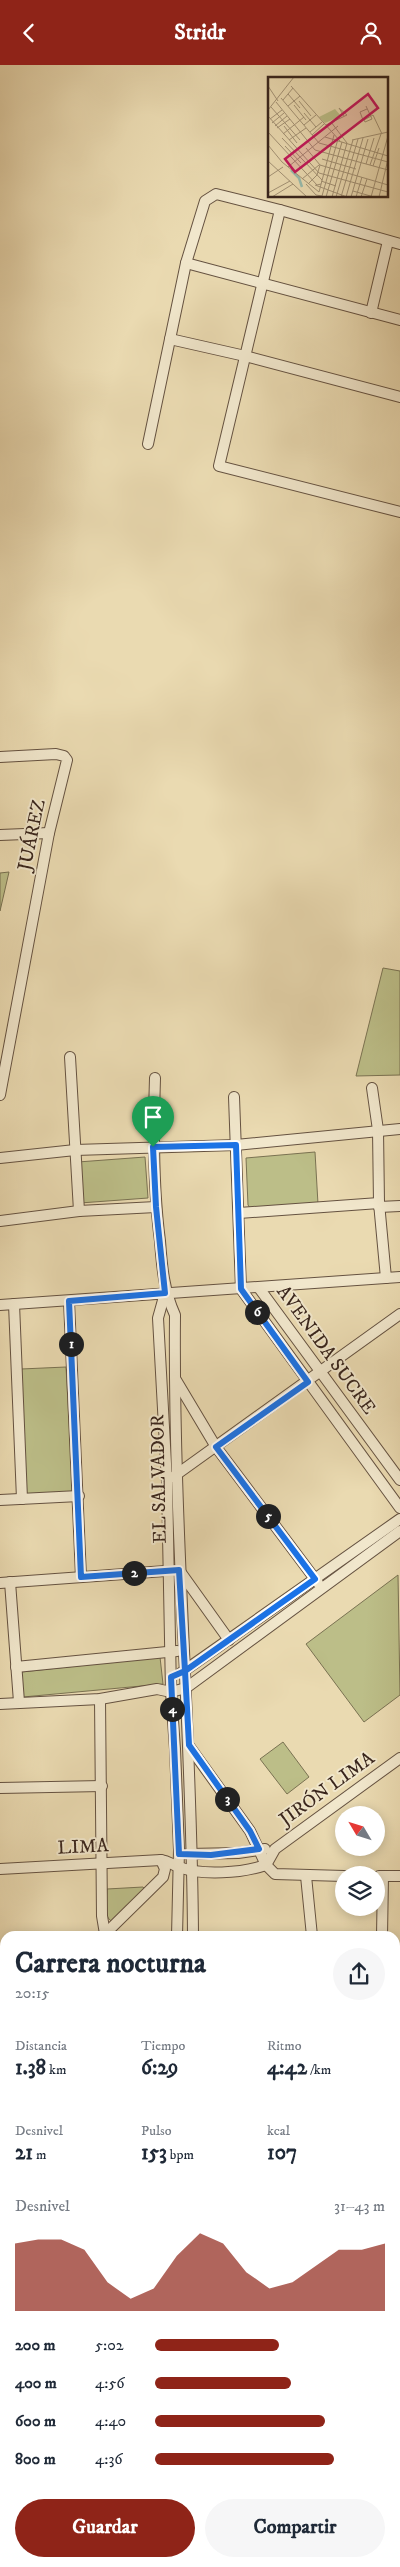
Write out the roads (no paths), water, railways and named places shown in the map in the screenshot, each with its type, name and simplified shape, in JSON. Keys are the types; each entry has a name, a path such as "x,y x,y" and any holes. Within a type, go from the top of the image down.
{"street":[{"path":"148,444 186,263 201,209 210,197 216,194 227,196 400,245"},
{"path":"280,210 219,466 400,512"},
{"path":"371,313 388,241"},
{"path":"186,263 400,320"},
{"path":"170,339 245,355 400,397"},
{"name":"JUÁREZ","path":"0,757 56,753 64,756 67,760 49,833 0,1095"},
{"path":"0,835 49,833"},
{"path":"70,1057 79,1211"},
{"name":"EL SALVADOR","path":"155,1078 153,1147 156,1207 165,1293 175,1315 174,1378 178,1473 170,1692 176,1749 179,1854 177,1931"},
{"path":"372,1087 378,1130 379,1205 386,1279"},
{"path":"234,1097 241,1289"},
{"path":"0,1158 75,1150 236,1145 400,1129"},
{"path":"239,1213 379,1205 400,1206"},
{"path":"0,1221 79,1211 156,1207"},
{"path":"0,1305 399,1279"},
{"name":"AVENIDA SUCRE","path":"259,1288 400,1480"},
{"name":"AVENIDA SUCRE","path":"241,1289 400,1507"},
{"name":"EL SALVADOR","path":"165,1293 158,1318 173,1571 184,1650 193,1854 193,1931"},
{"path":"69,1301 81,1577"},
{"path":"14,1304 22,1499"},
{"path":"167,1482 321,1373 400,1314"},
{"path":"174,1378 216,1447 323,1589"},
{"path":"0,1500 78,1496"},
{"path":"157,1689 171,1677 185,1671 400,1519"},
{"path":"0,1704 100,1699 157,1689 170,1692 186,1688 400,1531"},
{"path":"19,1702 5,1583 173,1571 229,1640"},
{"path":"16,1667 184,1650"},
{"path":"100,1699 104,1931"},
{"path":"189,1745 250,1831 266,1865 275,1874 335,1876"},
{"name":"JIRÓN LIMA","path":"266,1865 275,1849 400,1758"},
{"path":"0,1788 102,1786"},
{"name":"JIRÓN LIMA","path":"179,1854 238,1853 259,1849 275,1849"},
{"path":"165,1861 179,1854"},
{"path":"165,1861 179,1867 192,1869 233,1871 251,1870 266,1865"},
{"path":"108,1931 163,1877 165,1861"},
{"name":"LIMA","path":"0,1869 165,1861"},
{"path":"306,1876 312,1931"},
{"path":"385,1876 400,1876"},
{"path":"381,1916 382,1931"}]}
